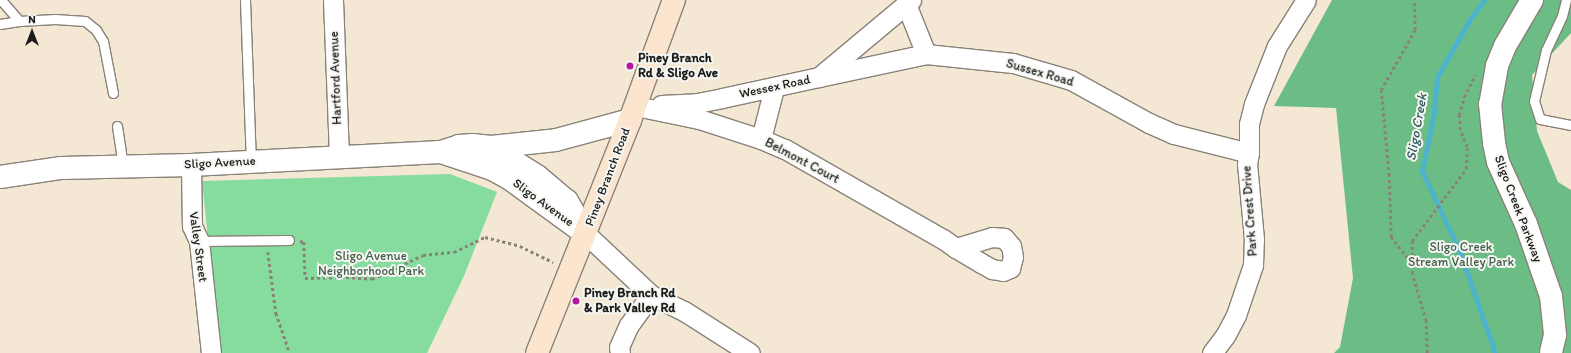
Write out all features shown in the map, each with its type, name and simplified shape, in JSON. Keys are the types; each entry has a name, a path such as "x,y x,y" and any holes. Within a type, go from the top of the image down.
{"main road":[{"name":"Piney Branch Road","path":"537,353 586,234 633,113 674,0"}],"street":[{"name":"Hartford Avenue","path":"333,0 339,157"},
{"name":"Park Crest Drive","path":"1212,353 1225,336 1236,315 1253,265 1254,239 1247,164 1249,153 1249,124 1254,104 1277,46 1306,0"},
{"name":"Sligo Creek Parkway","path":"1532,0 1505,46 1497,66 1490,104 1494,143 1498,162 1526,224 1552,296 1555,335 1551,353"},
{"name":"Wessex Road","path":"633,113 774,88 819,77 908,2"},
{"path":"908,2 926,54"},
{"name":"Sussex Road","path":"819,77 926,54 1013,63 1071,80 1130,113 1174,134 1249,153"},
{"path":"761,139 774,88"},
{"name":"Belmont Court","path":"633,113 699,119 761,139 785,149 956,248"},
{"path":"491,147 556,140 633,113"},
{"name":"Sligo Avenue","path":"0,177 61,168 191,165 441,152 459,146 473,145 491,147 537,176 567,201 586,234"},
{"name":"Sligo Avenue","path":"441,152 492,170 508,178 586,234"},
{"name":"Valley Street","path":"191,165 192,226 199,241 211,353"},
{"path":"586,234 651,295 684,311 750,353"},
{"path":"620,353 619,347 629,325 651,295"}],"lane":[{"path":"1,0 18,21"},
{"path":"245,0 251,161"},
{"path":"1566,0 1562,16 1546,50 1534,101 1540,119 1571,125"},
{"path":"0,24 18,21 54,19 85,21 96,30 103,41 113,93"},
{"path":"118,126 123,166"},
{"path":"199,241 289,240"}],"path":[{"path":"1412,264 1391,237 1389,176 1381,90 1415,30 1414,0"},
{"path":"1427,353 1426,321 1412,274 1412,241 1466,170"},
{"path":"289,240 304,242 305,278 346,277 372,279 423,255 454,252 484,238 520,246 571,270"},
{"path":"267,240 276,313 288,347 288,353"}],"green space":[{"name":"Sligo Creek Stream Valley Park","path":"1332,0 1571,0 1571,33 1532,75 1537,131 1558,182 1571,190 1571,353 1334,353 1340,347 1353,278 1336,108 1274,106"},
{"name":"Sligo Avenue Neighborhood Park","path":"450,174 497,192 464,276 427,353 220,353 202,181"}],"waterway":[{"name":"Sligo Creek","path":"1484,0 1469,21 1437,77 1434,113 1422,171 1459,250 1495,353"}],"place":[{"name":"Piney Branch Rd & Sligo Ave","path":"630,66"},
{"name":"Piney Branch Rd & Park Valley Rd","path":"576,301"}]}
